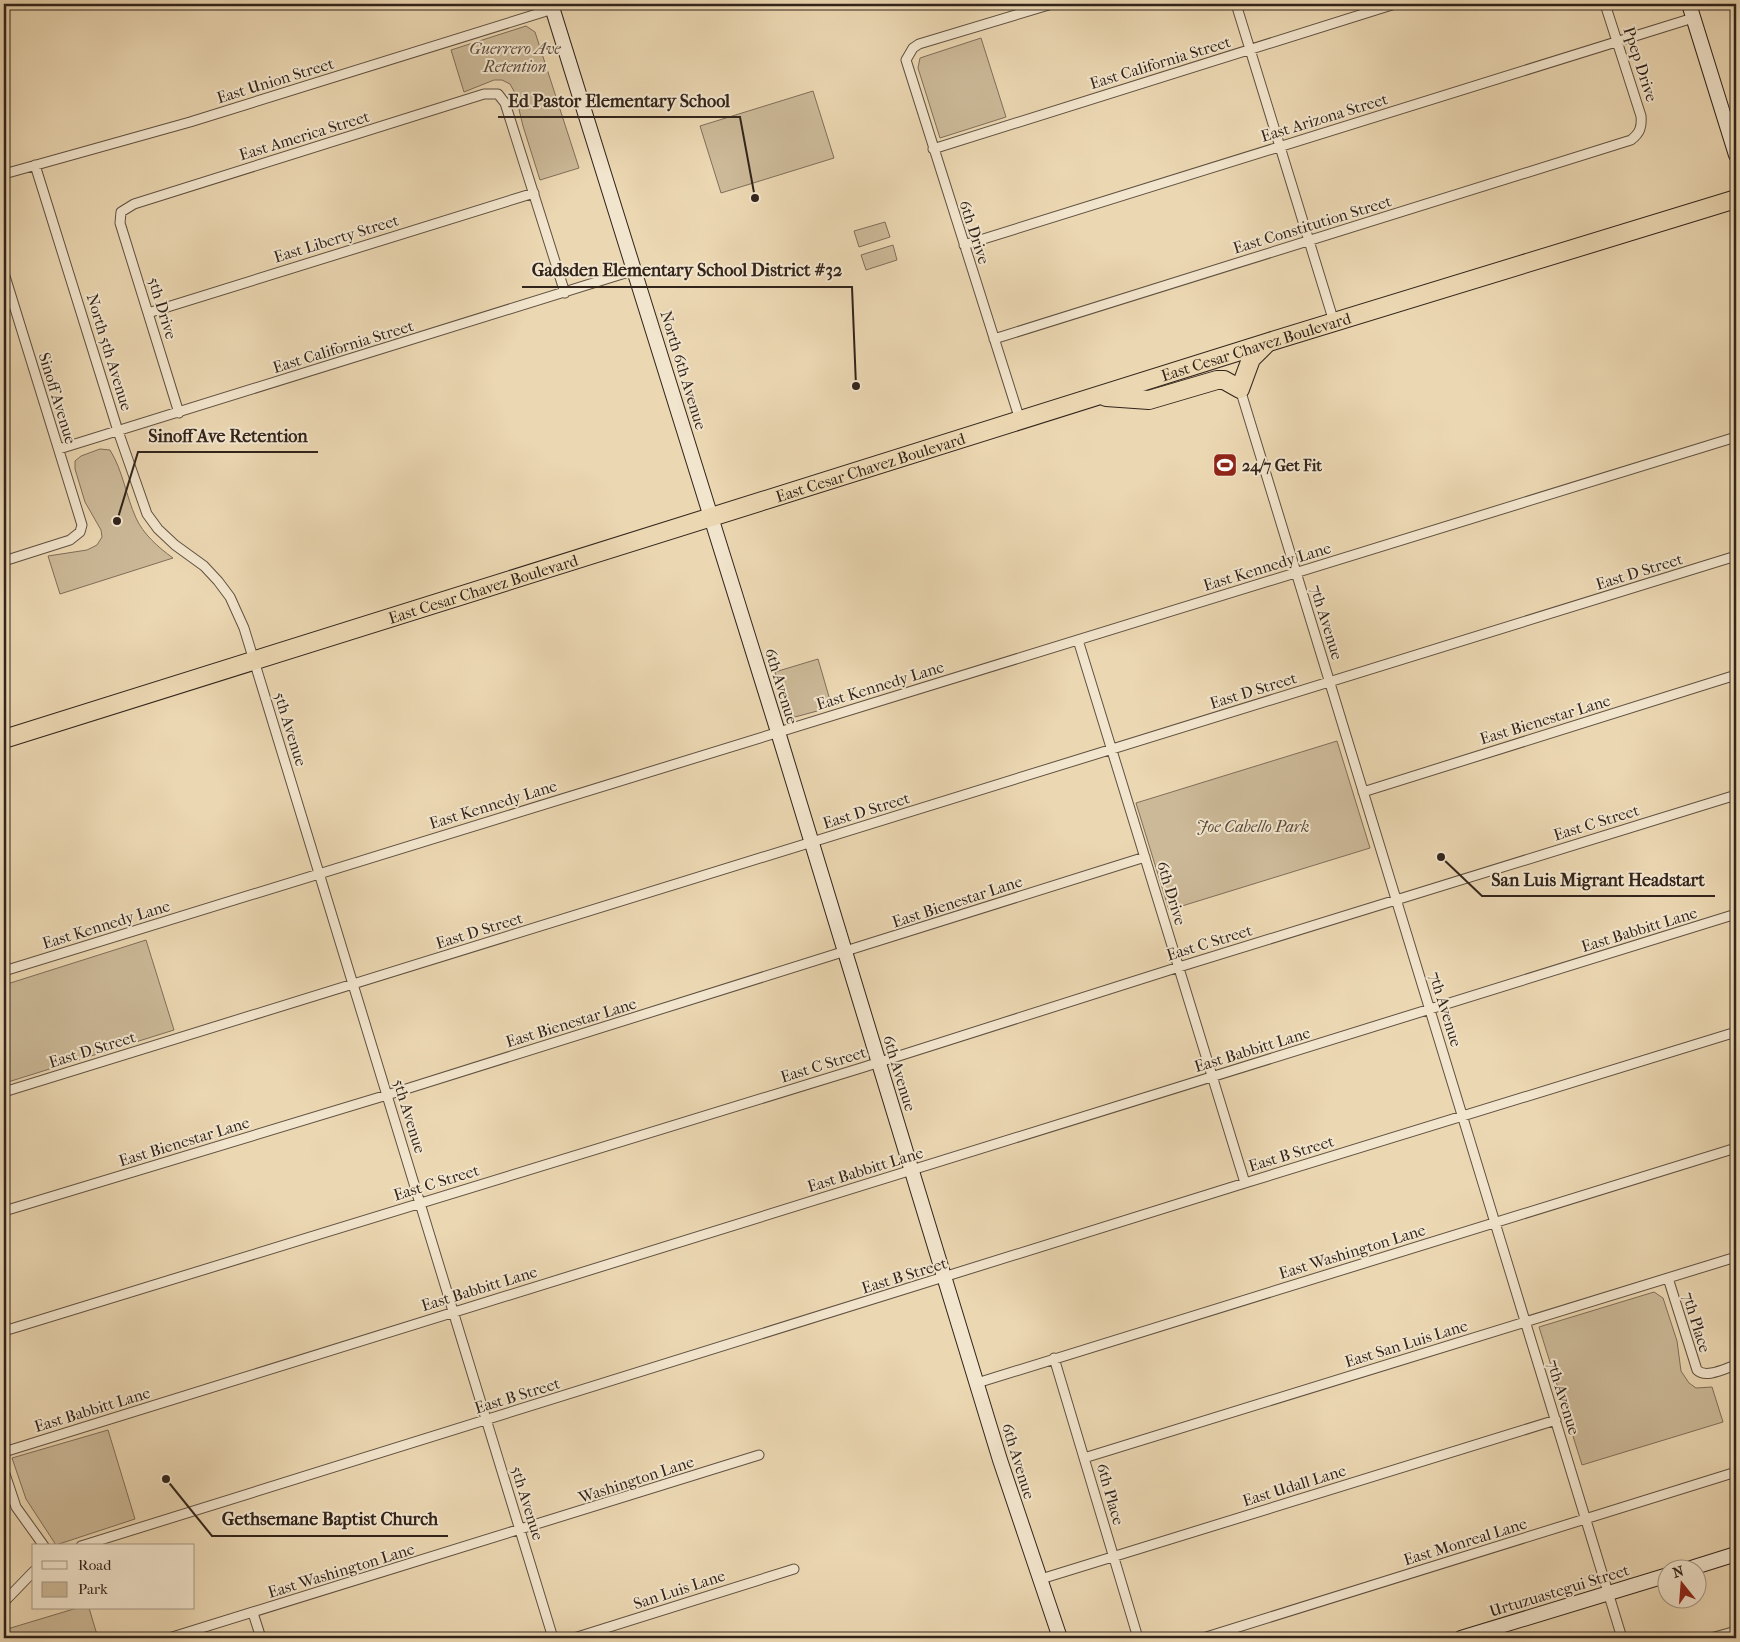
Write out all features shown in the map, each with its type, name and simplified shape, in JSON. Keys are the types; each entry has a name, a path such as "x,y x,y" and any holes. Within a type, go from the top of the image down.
{"highway":[{"name":"East Cesar Chavez Boulevard","path":"4,739 712,518 1095,396 1736,199"},
{"path":"1095,396 1149,400 1217,380 1224,380 1240,389 1251,358 1269,342"}],"street":[{"name":"6th Drive","path":"1020,420 906,60 908,53 919,44 1052,4"},
{"path":"1236,4 1334,322"},
{"name":"East California Street","path":"933,149 1395,4"},
{"name":"Ppep Drive","path":"1606,4 1641,116 1642,126 1638,134"},
{"path":"1689,4 1736,155"},
{"name":"East Union Street","path":"4,174 190,122 552,6"},
{"name":"North 6th Avenue","path":"552,6 712,518"},
{"name":"East Arizona Street","path":"964,245 1693,18"},
{"name":"East America Street","path":"121,212 134,204 475,97 498,94 506,103 534,193"},
{"name":"East Constitution Street","path":"994,339 1626,142 1638,134"},
{"name":"North 5th Avenue","path":"36,165 118,431 147,514 158,529 175,545 204,566 222,586 238,611 254,660"},
{"path":"534,193 565,293"},
{"name":"East Liberty Street","path":"148,313 534,193"},
{"name":"5th Drive","path":"121,212 120,223 179,413"},
{"name":"East California Street","path":"59,449 635,270"},
{"name":"Sinoff Avenue","path":"4,273 81,520 80,532 70,540 4,561"},
{"name":"7th Avenue","path":"1240,389 1622,1638"},
{"name":"East Kennedy Lane","path":"4,971 1736,437"},
{"name":"6th Avenue","path":"712,518 1015,1508 1060,1638"},
{"name":"East D Street","path":"4,1092 1736,556"},
{"name":"6th Drive","path":"1078,640 1245,1183"},
{"name":"5th Avenue","path":"254,660 553,1638"},
{"name":"East Bienestar Lane","path":"1363,792 1736,676"},
{"name":"East C Street","path":"4,1331 879,1062 1178,967 1736,795"},
{"name":"East Bienestar Lane","path":"4,1211 387,1095 1145,857"},
{"name":"East Babbitt Lane","path":"4,1452 1736,914"},
{"name":"East B Street","path":"87,1544 1736,1032"},
{"name":"East Washington Lane","path":"977,1382 1736,1148"},
{"name":"East San Luis Lane","path":"1084,1458 1736,1257"},
{"name":"7th Place","path":"1668,1278 1695,1366 1700,1373 1707,1374 1736,1365"},
{"name":"6th Place","path":"1054,1358 1138,1638"},
{"name":"East Udall Lane","path":"1041,1579 1556,1420"},
{"name":"Washington Lane","path":"521,1531 759,1455"},
{"path":"4,1471 16,1506 43,1544"},
{"name":"East Monreal Lane","path":"1203,1638 1736,1472"},
{"name":"East Washington Lane","path":"169,1638 521,1531"},
{"path":"1708,1563 1736,1554"},
{"name":"San Luis Lane","path":"574,1638 794,1569"},
{"path":"4,1602 32,1573"},
{"name":"Urtuzuastegui Street","path":"1461,1638 1658,1578"},
{"path":"253,1613 260,1638"},
{"path":"1711,1638 1736,1631"}],"green space":[{"name":"Guerrero Ave Retention","path":"526,26 535,32 579,168 540,180 515,93 510,84 502,80 494,80 464,92 451,50"},
{"path":"981,38 1006,117 940,138 918,68 920,58"},
{"path":"813,91 834,158 721,193 700,126"},
{"path":"885,222 890,237 859,247 854,231"},
{"path":"893,245 897,260 866,270 861,255"},
{"path":"100,449 110,450 136,518 143,530 173,558 60,594 48,556 87,550 97,545 102,537 101,530 85,502 75,469 75,461 81,456"},
{"path":"818,659 832,707 795,717 787,712 775,672"},
{"name":"Joe Cabello Park","path":"1337,741 1370,848 1169,910 1136,803"},
{"path":"146,940 174,1030 8,1082 4,1070 4,985"},
{"path":"1654,1292 1663,1298 1677,1341 1681,1371 1689,1383 1696,1388 1712,1387 1723,1422 1582,1465 1539,1327"},
{"path":"108,1430 135,1519 55,1544 26,1499 12,1458"},
{"path":"70,1610 90,1610 98,1638 4,1638 4,1630"}],"place":[{"name":"Ed Pastor Elementary School","path":"755,198"},
{"name":"Gadsden Elementary School District #32","path":"856,386"},
{"name":"24/7 Get Fit","path":"1225,465"},
{"name":"Sinoff Ave Retention","path":"117,521"},
{"name":"San Luis Migrant Headstart","path":"1441,857"},
{"name":"Gethsemane Baptist Church","path":"166,1479"}]}
